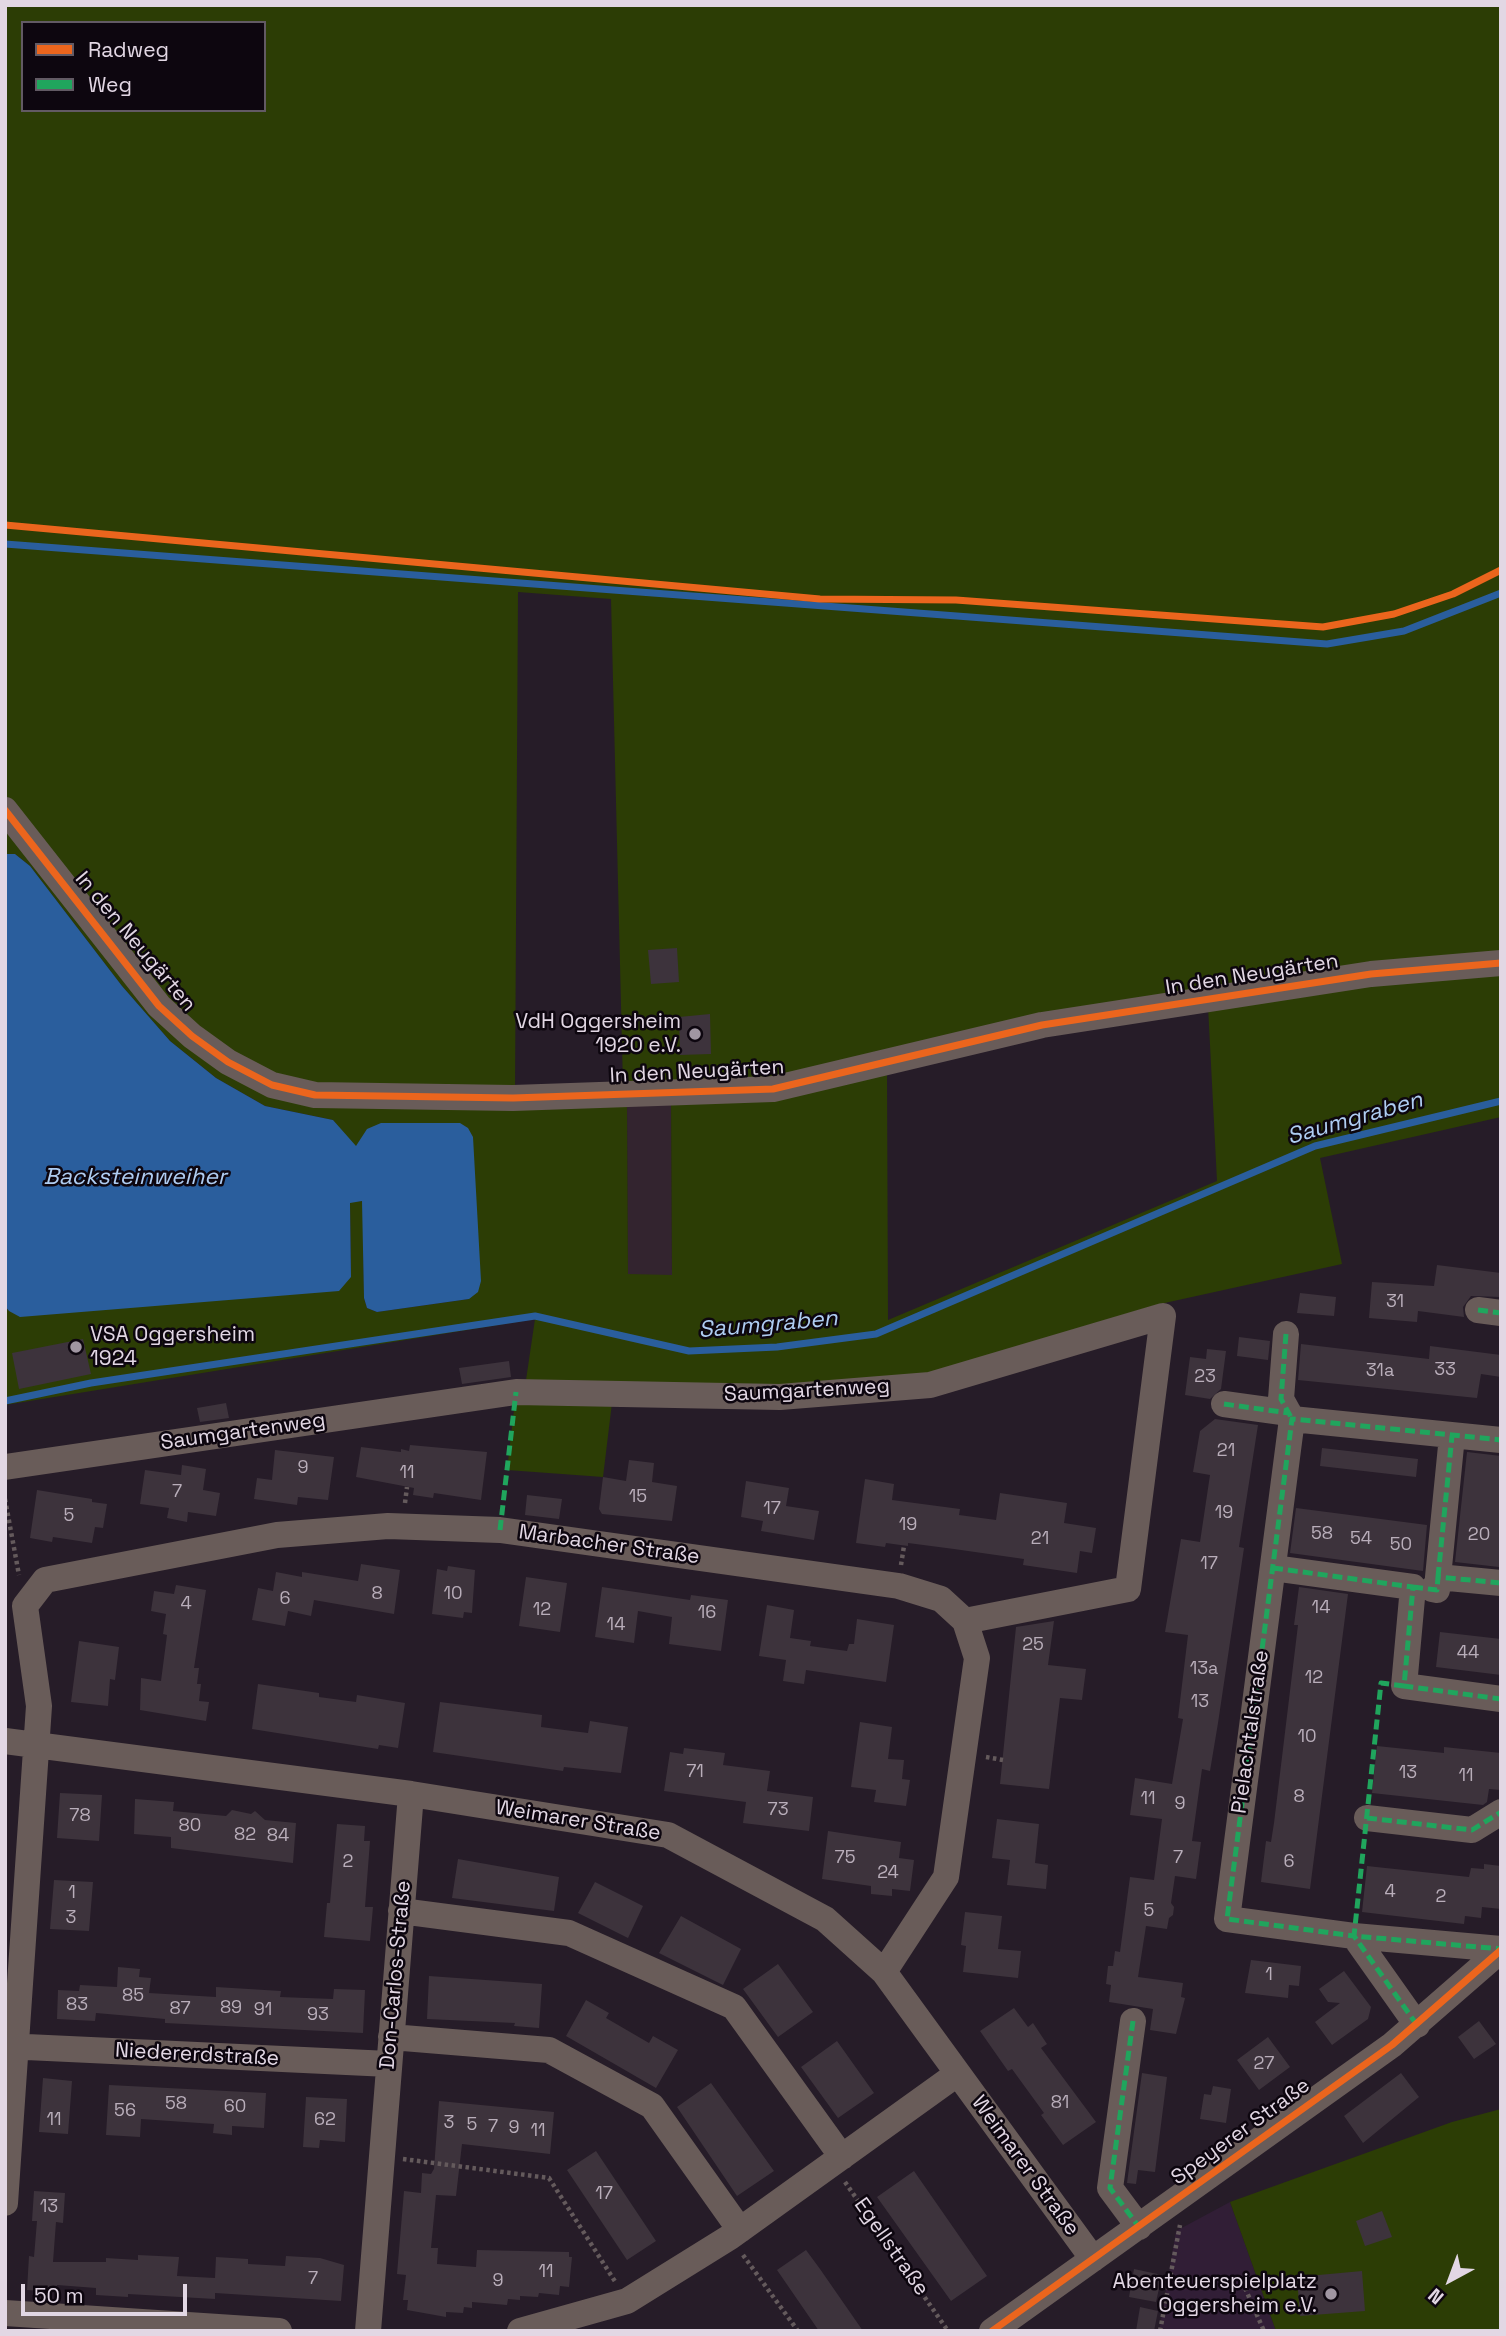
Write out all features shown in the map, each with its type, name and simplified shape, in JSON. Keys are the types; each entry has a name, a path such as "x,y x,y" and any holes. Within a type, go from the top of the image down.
{"street":[{"name":"In den Neugärten","path":"5,810 159,1006 228,1062 272,1084 315,1095 513,1098 773,1089 1042,1025 1370,974 1501,963"},
{"name":"Saumgartenweg","path":"5,1467 516,1392 780,1397 930,1385 1163,1316 1128,1589 965,1621"},
{"name":"Pielachtalstraße","path":"1286,1335 1281,1399 1290,1416 1227,1919 1354,1936 1501,1949"},
{"path":"1224,1404 1290,1416 1501,1440"},
{"path":"1273,1568 1437,1590 1452,1436"},
{"name":"Marbacher Straße","path":"25,1606 45,1580 277,1535 387,1527 500,1530 899,1586 941,1599 965,1621 978,1658 946,1877 884,1972"},
{"path":"1438,1577 1501,1583"},
{"path":"1413,1587 1404,1686 1501,1699"},
{"path":"5,2203 14,1924 39,1706 25,1606"},
{"name":"Weimarer Straße","path":"5,1741 411,1794 668,1835 825,1919 884,1972 1093,2259"},
{"name":"Don-Carlos-Straße","path":"368,2331 411,1794"},
{"path":"1367,1818 1472,1830 1501,1812"},
{"path":"401,1912 569,1933 734,2007 837,2160"},
{"path":"1354,1936 1417,2025"},
{"name":"Speyerer Straße","path":"992,2331 1417,2025 1501,1949"},
{"path":"1133,2021 1110,2188 1139,2227"},
{"path":"391,2037 549,2050 652,2106 735,2233"},
{"name":"Niedererdstraße","path":"11,2047 389,2064"},
{"path":"520,2331 627,2301 735,2233 957,2074"},
{"path":"5,2313 279,2331"}],"path":[{"path":"5,1499 25,1606"},
{"path":"382,2156 549,2178 627,2301"},
{"path":"1160,2331 1186,2193"},
{"path":"735,2233 798,2331"},
{"path":"1245,2288 1264,2331"}],"shaded area":[{"path":"627,1101 671,1101 672,1275 628,1275"},
{"path":"1230,2202 1276,2331 1159,2331 1176,2231"}],"green space":[{"path":"5,5 1501,5 1501,1117 1320,1158 1342,1264 1160,1304 928,1373 782,1385 526,1380 535,1319 5,1405 5,1306 9,1311 351,1277 350,1202 363,1201 364,1298 367,1308 377,1312 469,1299 333,1120 265,1106 216,1078 170,1041 122,986 30,866 15,854 5,854","holes":["518,592 611,599 623,1086 515,1090","1208,1006 1217,1181 888,1320 887,1069 1044,1032","627,1101 671,1101 672,1275 628,1274"]},
{"path":"515,1401 612,1403 603,1477 507,1470"},
{"path":"1501,2109 1501,2331 1276,2331 1230,2202 1452,2122"}],"water":[{"name":"Backsteinweiher","path":"5,854 15,854 30,866 122,986 170,1041 216,1078 265,1106 333,1120 356,1146 367,1129 381,1123 460,1123 468,1128 473,1137 481,1281 478,1292 469,1299 377,1312 367,1308 364,1298 362,1201 350,1203 351,1277 339,1291 20,1317 9,1311 5,1306"}],"building":[{"path":"677,948 679,982 651,984 648,950"},
{"name":"VdH Oggersheim 1920 e.V.","path":"710,1014 711,1054 680,1055 679,1017"},
{"path":"1437,1265 1501,1273 1501,1297 1471,1296 1463,1307 1464,1317 1418,1311 1417,1322 1369,1318 1372,1282 1434,1286"},
{"path":"1300,1293 1336,1297 1334,1316 1297,1313"},
{"path":"1239,1337 1270,1341 1268,1360 1237,1356"},
{"path":"83,1339 91,1374 19,1389 12,1353"},
{"path":"1301,1344 1429,1359 1430,1346 1501,1355 1501,1377 1481,1374 1477,1398 1298,1380"},
{"path":"1207,1349 1226,1351 1221,1389 1210,1399 1185,1395 1190,1357 1206,1359"},
{"path":"509,1361 511,1377 462,1384 459,1368"},
{"path":"226,1403 229,1418 200,1422 197,1408"},
{"path":"1215,1419 1258,1425 1239,1547 1244,1548 1218,1723 1210,1771 1202,1769 1192,1841 1201,1842 1196,1879 1175,1876 1171,1903 1174,1907 1173,1915 1169,1918 1167,1929 1146,1926 1138,1977 1183,1983 1181,1997 1185,1998 1176,2034 1150,2030 1153,2009 1109,2002 1111,1985 1106,1984 1108,1966 1113,1966 1115,1951 1120,1952 1130,1877 1154,1880 1162,1819 1130,1815 1135,1778 1172,1784 1183,1719 1178,1718 1188,1635 1165,1632 1181,1539 1200,1542 1210,1475 1193,1472 1200,1431"},
{"path":"410,1445 487,1452 481,1500 434,1493 433,1498 413,1495 414,1488 356,1477 361,1447 401,1452 401,1449 409,1451"},
{"path":"1322,1448 1418,1459 1416,1477 1320,1466"},
{"path":"275,1450 334,1457 328,1500 298,1497 297,1505 254,1499 257,1478 272,1480"},
{"path":"1467,1452 1501,1456 1499,1567 1455,1562"},
{"path":"629,1460 654,1463 652,1482 677,1486 672,1521 602,1514 599,1509 603,1477 626,1481"},
{"path":"182,1465 206,1469 203,1490 220,1493 216,1516 188,1512 187,1522 167,1518 169,1508 140,1504 145,1470 181,1475"},
{"path":"865,1479 894,1484 892,1500 960,1509 959,1515 996,1520 1000,1493 1067,1503 1064,1523 1096,1528 1092,1553 1080,1551 1077,1573 1023,1565 1024,1559 954,1549 908,1543 908,1546 886,1543 885,1547 856,1543"},
{"path":"746,1481 789,1488 786,1506 819,1511 814,1540 761,1531 763,1521 741,1517"},
{"path":"37,1490 107,1504 103,1528 95,1527 92,1543 53,1537 52,1542 30,1538"},
{"path":"527,1495 562,1499 559,1519 525,1515"},
{"path":"1296,1508 1427,1525 1423,1571 1290,1553"},
{"path":"361,1564 400,1570 394,1614 314,1600 311,1616 288,1611 285,1626 252,1620 258,1588 273,1591 276,1572 302,1577 302,1572 358,1581"},
{"path":"448,1566 475,1570 472,1613 464,1612 463,1618 432,1614 437,1569 447,1571"},
{"path":"526,1577 567,1583 560,1632 519,1626"},
{"path":"176,1585 206,1590 194,1668 199,1668 199,1701 209,1702 206,1721 140,1710 141,1678 161,1681 167,1635 163,1634 166,1614 151,1611 154,1591 174,1594"},
{"path":"602,1587 690,1600 691,1595 728,1600 721,1651 669,1644 672,1617 638,1611 634,1643 595,1637"},
{"path":"1299,1587 1348,1594 1310,1889 1261,1882 1266,1841 1271,1842 1274,1823 1298,1625 1294,1625"},
{"path":"767,1605 794,1610 790,1638 811,1641 810,1646 847,1651 849,1644 854,1644 857,1619 894,1625 886,1682 806,1670 804,1684 783,1681 786,1660 759,1656"},
{"path":"1054,1621 1048,1665 1086,1669 1082,1700 1060,1698 1049,1789 1000,1784 1016,1627"},
{"path":"1440,1632 1501,1639 1501,1675 1436,1667"},
{"path":"79,1641 119,1647 115,1680 110,1679 108,1706 71,1702"},
{"path":"258,1684 319,1693 319,1697 356,1702 357,1695 405,1703 398,1748 379,1745 378,1749 252,1729"},
{"path":"440,1702 542,1715 541,1727 588,1733 590,1721 628,1727 621,1773 564,1767 563,1771 433,1752"},
{"path":"860,1722 892,1727 888,1759 904,1760 902,1779 910,1780 906,1806 874,1802 876,1790 851,1787"},
{"path":"1377,1746 1444,1753 1444,1747 1501,1753 1501,1790 1489,1789 1487,1802 1483,1805 1372,1793"},
{"path":"684,1748 725,1753 723,1765 770,1771 767,1791 813,1797 809,1831 743,1823 746,1802 664,1791 670,1752 683,1754"},
{"path":"60,1793 102,1795 99,1841 57,1838"},
{"path":"135,1799 174,1802 173,1811 226,1816 232,1810 251,1814 255,1811 265,1820 296,1823 293,1863 171,1848 171,1837 134,1834"},
{"path":"997,1819 1039,1824 1035,1863 1048,1865 1046,1889 1007,1885 1010,1860 992,1858"},
{"path":"337,1824 365,1826 364,1841 370,1841 365,1907 373,1907 370,1941 324,1937"},
{"path":"828,1831 901,1842 899,1858 914,1860 910,1891 892,1889 892,1896 871,1894 871,1886 822,1879"},
{"path":"458,1859 559,1877 554,1911 452,1898"},
{"path":"1484,1864 1501,1866 1501,1909 1482,1907 1481,1918 1465,1916 1464,1924 1362,1912 1367,1866 1469,1877 1471,1868 1484,1869"},
{"path":"54,1880 93,1882 89,1931 50,1929"},
{"path":"595,1882 643,1906 628,1938 578,1913"},
{"path":"965,1912 1002,1916 998,1949 1021,1951 1018,1978 963,1972 966,1946 961,1945"},
{"path":"681,1916 741,1949 723,1985 659,1953"},
{"path":"1251,1960 1301,1966 1299,1986 1289,1985 1288,1998 1245,1993"},
{"path":"778,1964 813,2012 778,2037 743,1989"},
{"path":"118,1967 140,1969 139,1977 151,1978 149,1993 216,1997 216,1987 281,1991 280,1997 333,1999 334,1989 365,1990 363,2033 165,2023 165,2019 96,2013 95,2021 57,2019 58,1990 79,1991 80,1985 117,1987"},
{"path":"1344,1971 1371,2007 1368,2019 1332,2045 1315,2022 1340,2003 1328,2002 1319,1989"},
{"path":"429,1976 542,1984 539,2028 514,2026 515,2023 427,2019"},
{"path":"586,2000 609,2013 606,2018 649,2043 653,2036 678,2050 656,2088 566,2036"},
{"path":"1014,2008 1028,2027 1033,2023 1047,2044 1041,2048 1096,2122 1063,2145 1012,2069 1008,2071 980,2031"},
{"path":"1479,2021 1496,2044 1474,2059 1458,2037"},
{"path":"1268,2037 1290,2067 1259,2090 1237,2060"},
{"path":"837,2041 874,2093 838,2118 801,2067"},
{"path":"1142,2073 1167,2077 1155,2172 1138,2170 1136,2184 1127,2183"},
{"path":"1401,2073 1419,2097 1363,2143 1344,2116"},
{"path":"43,2078 72,2081 68,2134 39,2132"},
{"path":"711,2083 774,2171 737,2196 677,2107"},
{"path":"109,2085 266,2093 264,2128 232,2126 232,2135 213,2133 214,2124 141,2119 140,2137 106,2135"},
{"path":"1213,2086 1231,2089 1226,2123 1200,2119 1204,2094 1211,2095"},
{"path":"306,2097 347,2099 345,2142 320,2140 319,2148 303,2147"},
{"path":"439,2101 554,2112 550,2154 462,2144 456,2196 436,2195 431,2248 438,2248 437,2264 476,2267 477,2250 569,2252 569,2257 572,2257 569,2287 560,2286 559,2295 539,2293 538,2297 520,2296 520,2300 508,2299 507,2305 472,2302 472,2308 464,2307 463,2313 446,2312 446,2317 407,2310 408,2300 403,2300 406,2275 397,2274 404,2191 421,2193 422,2173 431,2174 434,2169"},
{"path":"596,2151 656,2241 627,2260 567,2170"},
{"path":"914,2171 987,2276 951,2301 877,2197"},
{"path":"34,2191 65,2193 63,2223 56,2222 53,2262 106,2262 106,2258 138,2260 138,2255 179,2257 177,2276 215,2278 216,2257 248,2259 248,2264 285,2266 286,2256 320,2258 344,2265 341,2301 215,2293 215,2299 128,2294 128,2297 96,2295 96,2288 57,2285 56,2292 27,2290 29,2256 34,2257 37,2221 32,2221"},
{"path":"1382,2211 1392,2237 1365,2246 1356,2221"},
{"path":"806,2250 863,2331 819,2331 777,2270"},
{"path":"1134,2269 1162,2275 1156,2302 1129,2297"},
{"name":"Abenteuerspielplatz Oggersheim e.V.","path":"1362,2271 1365,2311 1300,2316 1297,2277"},
{"path":"1140,2307 1158,2311 1154,2331 1136,2331"}],"waterway":[{"path":"5,544 1327,644 1404,631 1501,593"},
{"name":"Saumgraben","path":"5,1401 91,1383 535,1316 689,1351 777,1347 876,1334 1315,1146 1501,1101"}],"marked path":[{"path":"1478,1310 1501,1313"},
{"path":"1286,1334 1281,1399 1292,1419"},
{"path":"500,1530 516,1392"},
{"path":"1224,1404 1289,1413"},
{"path":"1417,2025 1354,1936 1227,1919 1292,1419 1501,1440"},
{"path":"1438,1577 1452,1436"},
{"path":"1273,1568 1413,1587 1404,1686 1501,1699"},
{"path":"1413,1587 1437,1590 1438,1577 1501,1583"},
{"path":"1404,1686 1381,1683 1354,1936 1501,1949"},
{"path":"1367,1818 1472,1830 1501,1812"},
{"path":"1133,2021 1110,2188 1139,2227"}],"cycle path":[{"path":"5,525 820,599 956,600 1323,627 1394,614 1453,594 1501,570"},
{"path":"5,810 159,1006 192,1036 228,1062 272,1085 315,1095 513,1098 773,1089 1042,1025 1371,974 1501,963"},
{"path":"992,2331 1392,2045 1501,1950"}],"place":[{"name":"VdH Oggersheim 1920 e.V.","path":"695,1034"},
{"name":"VSA Oggersheim 1924","path":"76,1347"},
{"name":"Abenteuerspielplatz Oggersheim e.V.","path":"1331,2294"}]}
